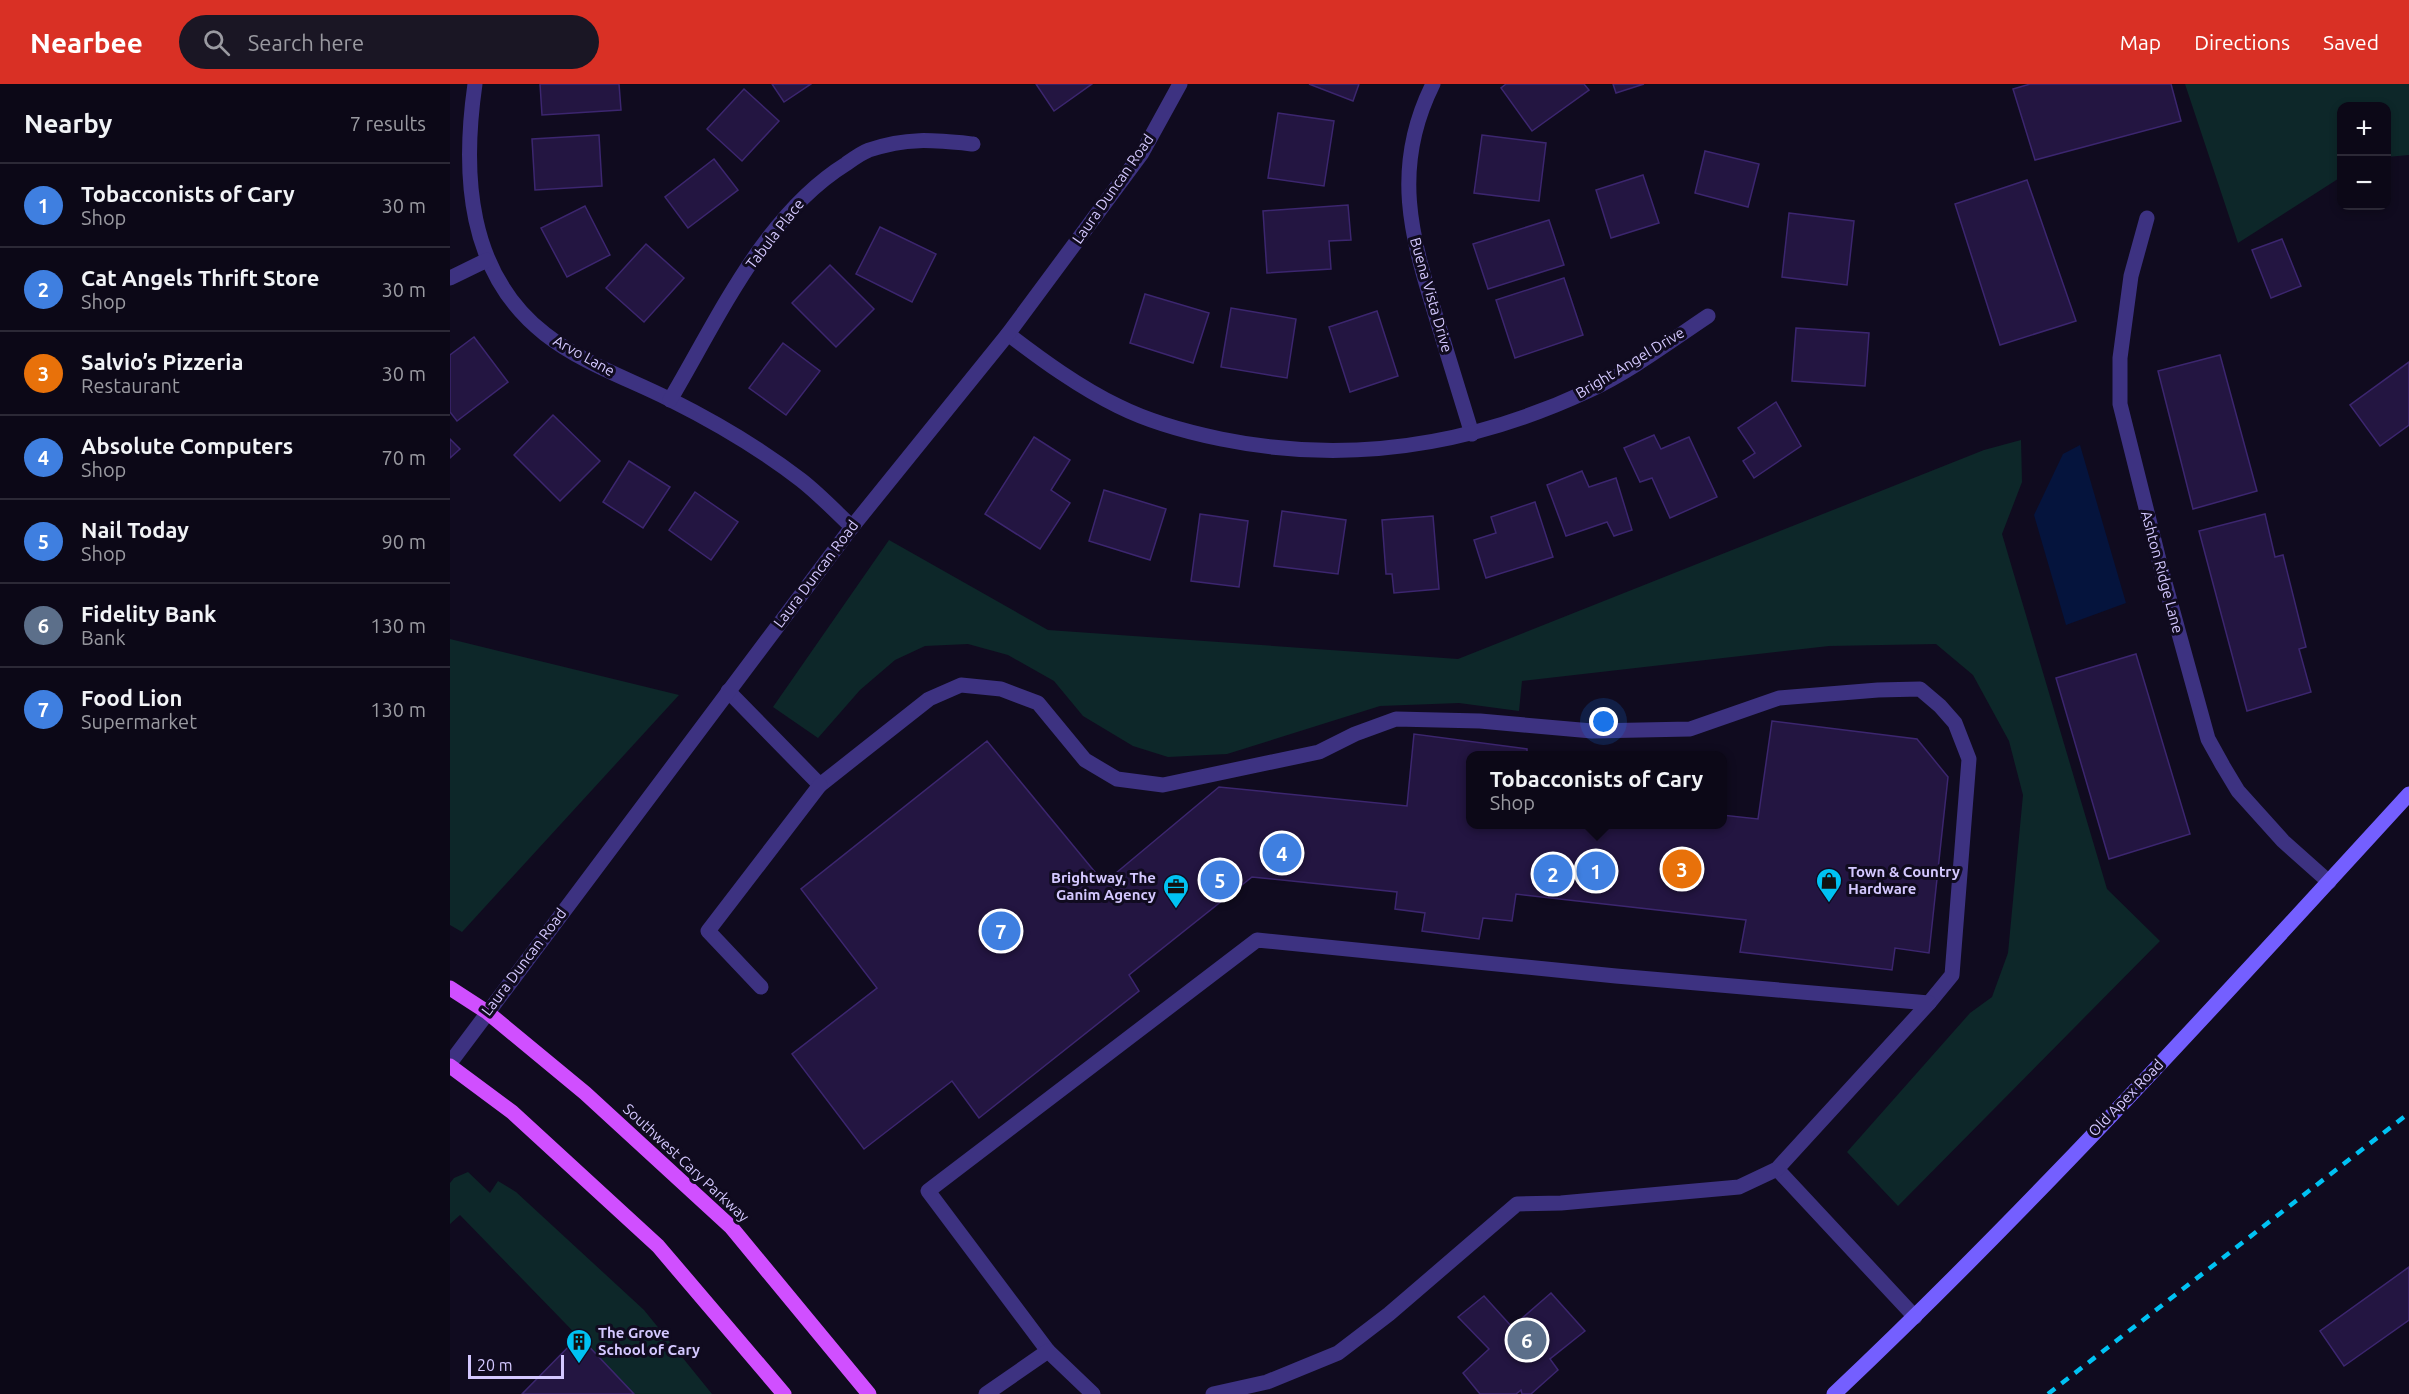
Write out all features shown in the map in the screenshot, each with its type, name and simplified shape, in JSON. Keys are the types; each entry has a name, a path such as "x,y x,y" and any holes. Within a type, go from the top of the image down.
{"main road":[{"name":"Old Apex Road","path":"1834,1394 1915,1317 2158,1065 2409,794"},
{"name":"Southwest Cary Parkway","path":"450,987 487,1012 585,1093 731,1227 869,1394"},
{"path":"450,1064 512,1112 658,1246 784,1394"}],"street":[{"name":"Arvo Lane","path":"475,84 468,130 468,173 473,213 486,260 514,304 544,333 588,362 670,400 757,448 802,481 852,526"},
{"name":"Laura Duncan Road","path":"450,1064 852,526 1008,334 1142,153 1180,84"},
{"name":"Buena Vista Drive","path":"1433,84 1424,102 1414,138 1408,174 1414,246 1472,434"},
{"name":"Tabula Place","path":"670,400 750,263 800,200 834,172 867,151 919,139 972,144"},
{"name":"Ashton Ridge Lane","path":"2147,218 2131,276 2120,358 2120,404 2208,739 2238,791 2283,841 2328,882"},
{"path":"450,278 486,260"},
{"name":"Bright Angel Drive","path":"1008,334 1081,385 1118,407 1154,421 1212,437 1303,452 1409,446 1472,434 1534,414 1591,390 1708,316"},
{"path":"761,987 708,931 820,785 929,699 961,685 1001,689 1038,704 1085,760 1118,779 1163,785 1319,752 1355,734 1396,719 1480,721 1592,731 1690,729 1779,698 1878,690 1920,690 1940,706 1955,723 1969,759 1952,975 1777,1169 1739,1187 1561,1203 1516,1204 1389,1314 1338,1353 1267,1382 1213,1394"},
{"path":"728,691 820,785"},
{"path":"1093,1394 1048,1351 928,1191 1257,940 1616,976 1929,1002"},
{"path":"1777,1169 1915,1317"},
{"path":"986,1394 1048,1351"}],"green space":[{"path":"2185,84 2409,84 2409,155 2391,157 2391,102 2337,102 2337,180 2238,243"},
{"path":"2021,440 2022,482 2002,534 2107,889 2160,941 1898,1206 1847,1152 1970,1013 1992,997 2008,953 2023,795 2009,741 1973,675 1936,644 1829,646 1522,681 1519,711 1459,703 1380,706 1227,754 1168,757 1133,746 1083,716 1054,681 1008,655 968,644 925,646 895,660 860,690 818,738 773,707 889,540 1048,630 1458,659 1984,450"},
{"path":"450,639 679,695 462,932 450,925"},
{"path":"468,1172 490,1193 498,1181 516,1192 644,1310 712,1394 634,1394 460,1215 450,1224 450,1183 454,1178"}],"water":[{"path":"2080,445 2126,603 2066,625 2034,515 2063,454"}],"building":[{"path":"540,84 619,84 621,110 542,115"},
{"path":"772,84 811,84 784,102"},
{"path":"1036,84 1092,84 1054,111"},
{"path":"1309,84 1359,84 1353,101"},
{"path":"1506,84 1584,84 1589,90 1532,131 1501,88"},
{"path":"1613,84 1644,84 1616,93"},
{"path":"2030,84 2171,84 2181,121 2035,160 2013,89"},
{"path":"744,89 779,121 742,161 707,129"},
{"path":"1278,113 1334,121 1324,186 1268,178"},
{"path":"599,135 602,186 535,190 532,139"},
{"path":"1482,135 1546,143 1539,201 1474,193"},
{"path":"1705,151 1759,164 1748,207 1695,193"},
{"path":"714,159 738,190 688,228 665,197"},
{"path":"1643,175 1659,223 1611,238 1596,190"},
{"path":"2027,180 2076,321 2000,345 1955,204"},
{"path":"1348,205 1351,240 1329,241 1331,269 1267,273 1263,211"},
{"path":"585,206 610,255 567,277 541,228"},
{"path":"1789,213 1854,221 1847,285 1782,277"},
{"path":"1549,220 1564,265 1488,289 1473,244"},
{"path":"880,227 936,254 912,302 856,274"},
{"path":"2282,239 2301,286 2271,298 2252,250"},
{"path":"646,244 684,278 644,322 606,288"},
{"path":"830,265 874,309 836,347 792,303"},
{"path":"1564,278 1583,335 1515,358 1496,300"},
{"path":"1145,294 1209,313 1193,363 1130,343"},
{"path":"1231,308 1296,319 1287,378 1221,367"},
{"path":"1377,311 1398,376 1350,392 1329,327"},
{"path":"1796,328 1869,333 1865,386 1792,381"},
{"path":"474,337 508,382 457,421 450,412 450,355"},
{"path":"783,343 820,371 786,415 749,388"},
{"path":"2220,355 2257,491 2193,509 2158,371"},
{"path":"2409,362 2409,425 2380,446 2350,405"},
{"path":"1776,402 1801,446 1754,478 1743,461 1755,453 1738,428"},
{"path":"553,415 600,461 560,501 514,455"},
{"path":"1654,435 1661,449 1689,437 1717,497 1670,518 1652,478 1640,482 1624,448"},
{"path":"1034,437 1070,460 1051,490 1070,503 1040,549 985,514"},
{"path":"450,439 460,449 450,458"},
{"path":"629,461 670,487 643,528 603,502"},
{"path":"1582,471 1589,487 1616,478 1632,530 1614,536 1607,522 1566,536 1547,485"},
{"path":"1104,490 1166,509 1150,560 1089,541"},
{"path":"695,492 738,522 711,560 669,530"},
{"path":"1535,502 1553,557 1486,578 1474,540 1496,533 1491,517"},
{"path":"1282,511 1346,520 1338,574 1274,566"},
{"path":"1200,514 1248,521 1239,587 1191,581"},
{"path":"2265,514 2275,557 2283,555 2306,647 2299,649 2311,692 2247,711 2199,531"},
{"path":"1433,516 1439,589 1394,593 1392,574 1386,574 1382,520"},
{"path":"2136,654 2190,834 2109,859 2056,678"},
{"path":"1772,721 1917,739 1948,777 1929,953 1895,948 1892,970 1740,952 1746,920 1516,894 1512,921 1483,918 1479,939 1422,931 1425,913 1395,909 1397,892 1252,877 1129,975 1139,991 979,1118 952,1081 864,1149 792,1054 877,988 801,889 987,741 1104,883 1219,787 1407,806 1414,734 1527,749 1527,751 1466,751 1466,829 1727,829 1727,816 1758,819"},
{"path":"2409,1267 2409,1320 2344,1366 2320,1331"},
{"path":"1551,1293 1585,1331 1550,1359 1558,1370 1531,1394 1522,1394 1521,1390 1516,1394 1480,1394 1463,1373 1489,1349 1458,1317 1484,1296 1512,1327"},
{"name":"The Grove School of Cary","path":"579,1336 634,1394 522,1394"}],"railway":[{"path":"2048,1394 2409,1113"}],"place":[{"name":"Absolute Computers","path":"1282,853"},
{"name":"Salvio’s Pizzeria","path":"1682,869"},
{"name":"Tobacconists of Cary","path":"1596,871"},
{"name":"Cat Angels Thrift Store","path":"1553,874"},
{"name":"Nail Today","path":"1220,880"},
{"name":"Town & Country Hardware","path":"1829,904"},
{"name":"Brightway, The Ganim Agency","path":"1176,910"},
{"name":"Food Lion","path":"1001,931"},
{"name":"Fidelity Bank","path":"1527,1340"},
{"name":"The Grove School of Cary","path":"579,1365"}]}
